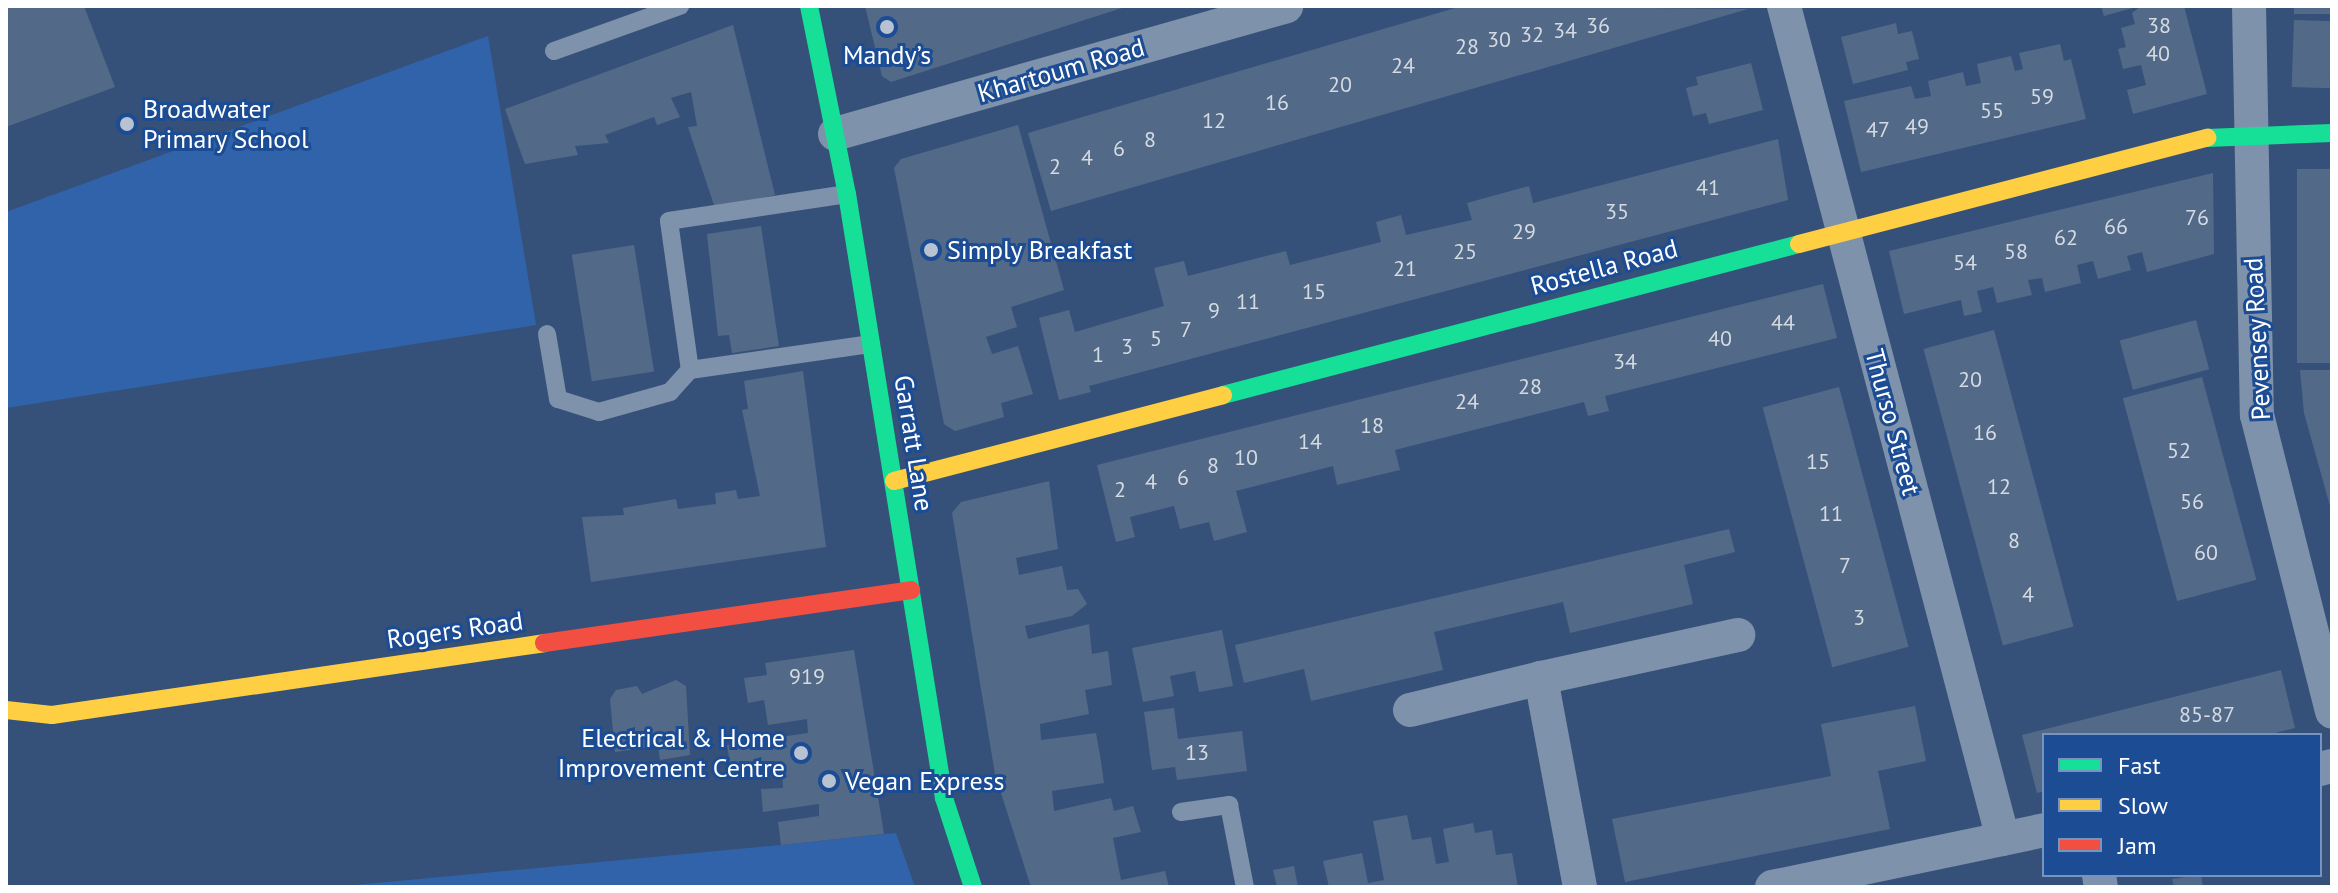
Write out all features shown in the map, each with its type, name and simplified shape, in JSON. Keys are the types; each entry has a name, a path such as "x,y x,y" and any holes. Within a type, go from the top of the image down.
{"street":[{"name":"Garratt Lane","path":"809,6 847,194 944,798 973,887"},
{"name":"Khartoum Road","path":"835,134 1286,6"},
{"name":"Thurso Street","path":"1784,6 2003,839"},
{"name":"Pevensey Road","path":"2249,6 2257,415 2332,712"},
{"name":"Rostella Road","path":"894,481 2225,133 2332,133"},
{"name":"Rogers Road","path":"6,710 52,715 911,590"},
{"path":"1410,710 1738,635"},
{"path":"1541,678 1580,887"},
{"path":"1772,887 2042,830"}],"lane":[{"path":"554,51 680,6"},
{"path":"690,370 669,221 847,194"},
{"path":"547,334 558,399 599,412 670,392 690,370 871,344"},
{"path":"1181,812 1229,805 1245,887"}],"shaded area":[{"path":"488,36 536,325 6,408 6,212"},
{"path":"896,833 915,887 334,887 781,845"}],"building":[{"path":"6,6 84,6 115,87 6,127"},
{"path":"865,6 1125,7 891,82 882,76"},
{"path":"1462,6 1748,9 1051,211 1028,133"},
{"path":"2101,6 2136,6 2136,7 2104,16"},
{"path":"2141,6 2184,6 2207,94 2133,114 2127,90 2146,85 2141,65 2123,69 2118,49 2126,47 2121,28 2135,24 2132,13"},
{"path":"2294,6 2332,6 2332,14 2294,14"},
{"path":"2294,20 2332,21 2330,88 2292,87"},
{"path":"1896,23 1898,34 1912,31 1919,59 1906,62 1908,70 1853,84 1841,37"},
{"path":"733,25 775,195 715,208 688,127 697,126 691,92 671,98 680,117 657,125 654,117 605,135 609,143 575,146 578,155 525,164 505,109"},
{"path":"2060,44 2064,61 2071,59 2086,119 1861,172 1844,101 1911,86 1915,99 1931,96 1928,81 1963,72 1966,86 1981,83 1977,64 2011,56 2015,71 2023,69 2019,53"},
{"path":"1751,63 1763,110 1709,124 1706,113 1693,116 1686,88 1698,85 1696,77"},
{"path":"1018,125 1064,290 1011,307 1017,327 986,337 992,354 1018,346 1033,394 1001,403 1004,417 955,431 944,424 894,168 901,159"},
{"path":"1778,139 1788,200 1089,386 1091,392 1059,400 1039,318 1069,310 1075,332 1164,306 1154,268 1184,261 1188,276 1286,251 1290,265 1381,242 1376,222 1401,215 1406,235 1472,220 1467,203 1529,186 1533,203"},
{"path":"2297,169 2332,169 2332,363 2297,363"},
{"path":"2213,173 2214,254 2147,272 2142,252 2127,256 2131,270 2098,279 2093,261 2077,265 2081,283 2045,292 2042,278 2028,280 2032,295 1997,303 1993,287 1977,291 1982,312 1964,316 1961,300 1904,314 1889,251"},
{"path":"761,226 779,346 732,353 729,335 718,336 707,234"},
{"path":"634,245 654,371 592,381 572,255"},
{"path":"1823,284 1837,338 1605,396 1609,411 1588,416 1584,402 1395,450 1400,470 1337,485 1333,466 1236,491 1247,532 1214,541 1209,522 1180,529 1174,506 1130,517 1135,537 1116,542 1097,465"},
{"path":"2196,320 2209,369 2133,390 2120,340"},
{"path":"1994,330 2073,627 2003,645 1923,349"},
{"path":"2300,370 2332,370 2332,513 2304,413"},
{"path":"803,371 826,547 591,582 582,517 624,515 623,508 676,499 678,509 716,504 715,493 736,490 738,499 760,496 742,410 748,409 744,381"},
{"path":"2202,377 2256,580 2177,601 2123,398"},
{"path":"1839,387 1909,647 1832,667 1763,407"},
{"path":"1049,481 1058,549 1016,558 1019,575 1062,566 1067,590 1078,589 1087,604 1072,616 1025,626 1028,639 1089,624 1092,654 1108,651 1112,685 1085,690 1089,714 1040,724 1041,740 1096,733 1100,755 1104,783 1052,791 1054,811 1111,798 1114,811 1133,806 1141,832 1113,838 1121,880 1165,871 1169,887 1031,887 995,774 952,513 961,502"},
{"path":"1729,529 1735,552 1684,565 1693,604 1570,633 1563,602 1434,632 1443,670 1311,701 1304,669 1244,683 1235,645"},
{"path":"1222,630 1233,686 1199,692 1195,671 1170,676 1174,696 1143,702 1132,648"},
{"path":"854,650 884,834 781,845 778,822 819,816 819,804 763,812 761,789 783,788 782,769 770,770 769,761 731,768 727,745 808,733 807,719 768,725 764,700 748,703 744,678 767,675 765,663"},
{"path":"2281,670 2295,728 2275,733 2042,733 2042,792 2037,793 2022,735"},
{"path":"676,680 686,686 690,755 660,760 658,746 615,752 610,699 616,690 637,686 642,694"},
{"path":"1915,706 1926,761 1878,771 1890,829 1625,882 1612,819 1831,776 1821,724"},
{"path":"1174,708 1178,739 1242,731 1247,771 1177,780 1175,767 1152,770 1144,712"},
{"path":"1407,815 1412,840 1431,837 1436,864 1449,862 1443,829 1473,823 1475,833 1492,830 1496,855 1512,853 1518,887 1329,887 1323,861 1362,853 1368,883 1384,880 1373,821"},
{"path":"1294,866 1298,887 1277,887 1273,870"},
{"path":"2201,877 2203,887 2174,887 2172,879"}],"traffic: fast":[{"path":"809,6 847,194 944,798 973,887"},
{"path":"2207,138 2332,133"},
{"path":"1223,395 1799,244"}],"traffic: slow":[{"path":"1799,244 2207,138"},
{"path":"894,481 1223,395"},
{"path":"6,710 52,715 544,643"}],"traffic: jam":[{"path":"544,643 911,590"}],"place":[{"name":"Mandy’s","path":"887,27"},
{"name":"Broadwater Primary School","path":"127,124"},
{"name":"Simply Breakfast","path":"931,250"},
{"name":"Electrical & Home Improvement Centre","path":"801,753"},
{"name":"Vegan Express","path":"829,781"}]}
